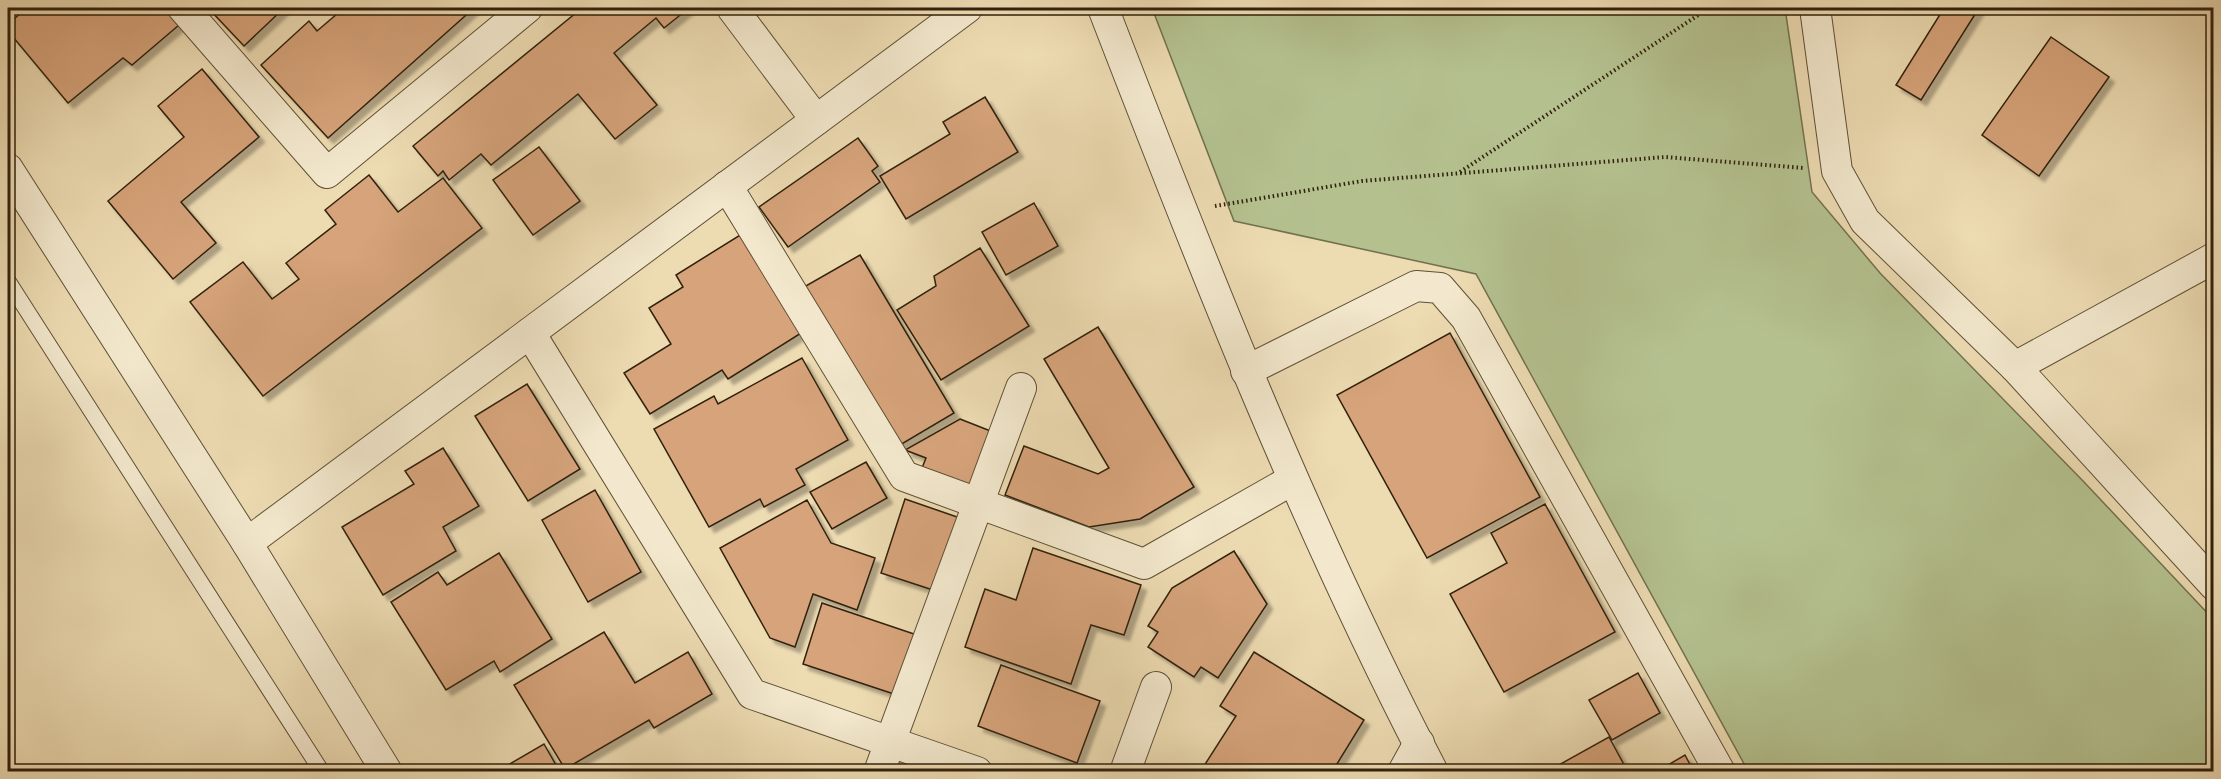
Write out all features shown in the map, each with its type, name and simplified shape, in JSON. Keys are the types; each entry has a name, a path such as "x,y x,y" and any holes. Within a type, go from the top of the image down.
{"street":[{"path":"183,8 327,173 527,8"},
{"path":"732,8 816,120"},
{"path":"247,543 968,8"},
{"path":"1103,8 1246,371 1292,480 1433,771"},
{"path":"1815,8 1837,171 1864,221 2015,367 2214,585"},
{"path":"8,169 247,543 387,771"},
{"path":"727,186 904,476 1144,564 1292,480"},
{"path":"2015,367 2214,258"},
{"path":"1246,371 1416,286 1440,288 1467,318 1720,771"},
{"path":"530,333 752,694 977,771"},
{"path":"879,771 1021,388"},
{"path":"1125,771 1156,687"},
{"path":"1403,771 1419,743"}],"lane":[{"path":"8,281 322,771"}],"path":[{"path":"1458,174 1709,8"},
{"path":"1182,211 1362,181 1665,157 1837,171"}],"green space":[{"path":"1152,8 1785,8 1812,192 1880,273 2084,482 2213,619 2213,771 1748,771 1476,274 1234,221"}],"building":[{"path":"27,8 165,8 179,25 132,65 123,58 68,103 8,31 8,24"},
{"path":"212,8 284,8 244,46 210,10"},
{"path":"344,8 474,8 328,138 261,65 309,21 317,31"},
{"path":"582,8 689,8 664,28 656,18 614,53 657,105 615,139 578,94 491,165 481,154 449,180 443,171 438,176 413,146"},
{"path":"1944,8 1979,8 1921,100 1896,85"},
{"path":"2051,37 2109,77 2039,176 1982,135"},
{"path":"202,69 259,137 181,202 216,243 173,279 108,201 184,137 158,106"},
{"path":"985,97 1018,152 906,219 880,176 950,134 943,122"},
{"path":"858,138 878,166 872,171 880,182 788,247 759,207"},
{"path":"539,147 580,201 533,235 493,180"},
{"path":"369,175 398,212 443,178 482,228 263,396 190,302 243,262 272,299 299,279 286,263 336,224 325,210"},
{"path":"1034,203 1058,246 1006,275 982,232"},
{"path":"745,232 806,330 728,379 722,370 650,414 624,373 671,344 649,308 683,287 676,275"},
{"path":"980,248 1029,326 941,380 897,310 936,286 934,276"},
{"path":"860,255 954,413 900,445 804,287"},
{"path":"1098,327 1194,487 1140,519 1089,527 1005,495 1024,446 1098,474 1109,468 1044,359"},
{"path":"1450,333 1540,497 1427,558 1337,395"},
{"path":"802,358 848,440 796,469 805,485 764,507 760,499 709,527 654,429 714,396 718,404"},
{"path":"527,384 580,469 528,501 475,416"},
{"path":"960,419 993,432 972,487 922,468 926,458 905,450"},
{"path":"443,448 479,506 443,527 456,551 383,595 342,527 414,484 405,471"},
{"path":"866,462 887,498 832,529 810,492"},
{"path":"595,490 641,572 588,602 542,520"},
{"path":"905,499 960,518 936,591 881,573"},
{"path":"807,500 831,543 875,558 857,610 813,594 795,647 770,638 720,548"},
{"path":"1545,504 1615,632 1504,692 1450,594 1507,563 1491,533"},
{"path":"1033,548 1141,585 1124,635 1091,625 1071,684 965,647 985,589 1016,600"},
{"path":"1234,551 1267,604 1218,678 1201,667 1194,677 1148,647 1158,632 1148,626 1172,588"},
{"path":"499,553 552,639 500,672 494,661 446,690 391,602 438,572 447,585"},
{"path":"822,603 917,635 897,695 803,664"},
{"path":"604,632 635,683 688,652 712,694 654,728 649,720 565,769 514,685"},
{"path":"1254,652 1364,720 1332,772 1202,769 1236,716 1220,706"},
{"path":"1001,665 1100,701 1077,763 978,726"},
{"path":"1638,673 1660,713 1612,740 1589,700"},
{"path":"1609,737 1628,772 1548,771"},
{"path":"544,744 560,772 496,772"},
{"path":"895,748 961,772 887,772"},
{"path":"1685,755 1694,772 1656,772"}]}
